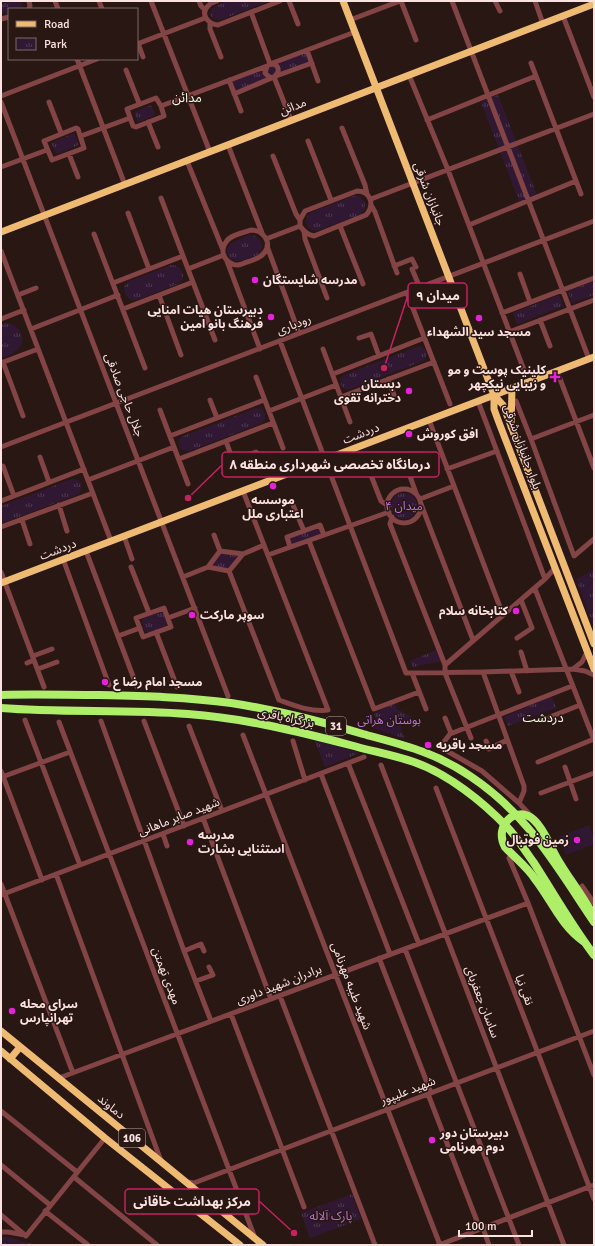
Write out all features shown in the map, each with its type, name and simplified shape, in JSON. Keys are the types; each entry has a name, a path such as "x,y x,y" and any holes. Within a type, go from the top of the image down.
{"highway":[{"path":"1,690 33,694"},
{"name":"بزرگراه باقری","path":"1,695 33,694 140,696 189,698 231,703 342,727 418,749 453,765 471,777 512,811 536,838 594,922"},
{"name":"بزرگراه باقری","path":"1,708 33,711 138,711 229,718 280,728 413,762 444,777 472,796 491,811 508,828 532,860 594,956"},
{"path":"1,714 33,711"},
{"path":"583,941 566,926 528,869 505,847 501,834 506,820 514,816 523,815 534,820 542,830 558,860 594,917"}],"main road":[{"name":"جانبازان شرقی","path":"343,1 494,395"},
{"name":"مدائن","path":"1,232 594,4"},
{"name":"دردشت","path":"3,582 591,358"},
{"path":"511,429 512,388"},
{"name":"بلوار جانبازان شرقی","path":"494,395 503,406 594,644"},
{"name":"بلوار جانبازان شرقی","path":"494,395 494,409 498,420 594,669"},
{"name":"دماوند","path":"1,1031 263,1245"},
{"path":"10,1059 20,1047"},
{"name":"106","path":"1,1051 105,1138 240,1245"}],"street":[{"path":"151,1 210,152"},
{"path":"200,1 201,6 205,10"},
{"path":"217,1 210,4 205,10 205,18 210,23 218,25 280,1"},
{"path":"289,1 298,24"},
{"path":"350,20 388,3 401,1 416,40"},
{"path":"452,1 562,290 591,358"},
{"path":"496,1 500,11"},
{"path":"535,1 543,24"},
{"path":"250,12 269,65 265,73 268,76 274,77"},
{"path":"563,16 594,97"},
{"path":"138,43 205,18"},
{"path":"210,23 210,29 221,57"},
{"path":"161,106 355,32"},
{"path":"138,45 143,57"},
{"path":"307,50 318,81"},
{"path":"77,60 124,185"},
{"path":"1,96 95,60"},
{"path":"234,94 312,63"},
{"path":"531,63 581,194"},
{"path":"269,65 275,65 278,68 278,72 274,77"},
{"path":"126,70 139,103"},
{"path":"409,75 448,170 524,370"},
{"path":"427,120 536,76"},
{"path":"274,77 291,120"},
{"path":"229,80 241,111"},
{"path":"156,98 161,106 164,116 135,127 133,126 127,109 139,103 156,98"},
{"name":"جلال حاجی صادقی","path":"1,102 228,696"},
{"path":"49,102 62,133"},
{"path":"370,199 594,114"},
{"path":"81,136 130,118"},
{"path":"148,122 158,147"},
{"path":"77,128 81,136 84,148 52,160 44,141 77,128"},
{"path":"342,128 365,185 397,273"},
{"path":"308,141 331,200"},
{"path":"228,145 264,236 299,334"},
{"path":"1,167 47,150"},
{"path":"69,154 78,178"},
{"path":"273,156 296,214 300,220"},
{"path":"187,160 260,349"},
{"path":"469,225 576,181"},
{"path":"367,194 362,191 357,191 305,211 300,220 300,226 309,235 314,236 366,215 369,212 371,205"},
{"path":"161,198 215,340"},
{"path":"128,213 149,269"},
{"name":"رودباری","path":"1,447 594,221"},
{"path":"223,253 226,242 230,238 251,230 255,230 264,236 300,226"},
{"path":"340,226 362,284"},
{"path":"304,231 305,239 327,298"},
{"path":"94,234 145,368"},
{"path":"226,260 234,265 239,265 264,255 267,246"},
{"path":"1,250 111,541"},
{"path":"188,268 223,253"},
{"path":"113,283 183,256"},
{"path":"394,266 412,259 420,288"},
{"path":"520,274 530,302"},
{"path":"502,313 594,278"},
{"path":"123,309 193,282"},
{"path":"18,295 36,288"},
{"path":"407,292 450,404"},
{"path":"31,329 118,295"},
{"path":"159,295 181,355"},
{"path":"509,332 594,300"},
{"path":"1,319 24,310"},
{"path":"540,320 550,346"},
{"path":"359,338 371,334 379,356"},
{"path":"333,374 424,338"},
{"path":"280,341 350,525 409,673 426,709"},
{"path":"23,416 2,363 38,349"},
{"path":"323,349 350,422"},
{"path":"341,397 434,362"},
{"path":"557,371 594,468"},
{"path":"256,377 283,448"},
{"path":"388,380 394,395"},
{"path":"269,411 336,385"},
{"path":"210,400 217,418"},
{"path":"170,436 264,400"},
{"path":"478,401 545,579"},
{"path":"516,401 574,556 594,539"},
{"path":"160,410 188,484"},
{"path":"531,439 594,415"},
{"path":"429,420 503,615"},
{"path":"179,459 273,423"},
{"path":"226,441 233,461 256,452"},
{"path":"88,480 174,447"},
{"path":"448,469 497,451"},
{"path":"402,454 473,640"},
{"path":"40,457 49,482"},
{"path":"367,465 381,501 389,512 400,522 411,521 416,518 419,514 419,499 412,491 406,489 400,489 395,492 388,501 389,512 390,524 444,664 445,673 471,738"},
{"path":"3,466 14,496"},
{"path":"1,501 84,469"},
{"path":"419,499 454,486"},
{"path":"229,571 279,700 308,710 328,710 243,491"},
{"path":"1,527 93,493"},
{"path":"293,505 304,531"},
{"path":"59,506 67,531"},
{"path":"268,555 389,512"},
{"path":"22,520 30,544"},
{"path":"290,547 287,537 320,525 324,535"},
{"path":"214,535 220,551"},
{"path":"124,536 132,558"},
{"path":"308,540 374,709 419,692"},
{"path":"220,551 243,554 264,546"},
{"path":"86,551 137,687"},
{"path":"183,577 208,567 220,551"},
{"path":"229,571 243,554"},
{"path":"63,559 109,685"},
{"path":"131,567 149,613"},
{"path":"208,567 229,571"},
{"path":"444,664 535,589 555,568"},
{"path":"1,572 3,582 44,687"},
{"path":"535,589 594,740 538,762"},
{"path":"517,638 532,628 521,600"},
{"path":"164,608 168,618 171,627 143,637 136,618 164,608"},
{"path":"168,618 195,608"},
{"path":"118,636 140,628"},
{"path":"156,632 177,687"},
{"path":"27,662 52,649"},
{"path":"521,652 527,671"},
{"path":"573,669 582,662 588,652"},
{"path":"38,669 57,662"},
{"path":"409,673 573,669 585,671 594,675"},
{"path":"511,671 519,692"},
{"path":"483,672 524,786 524,791 519,803"},
{"path":"541,828 519,803 482,771 440,747 451,733 572,686"},
{"path":"550,717 580,706"},
{"path":"445,718 451,733"},
{"path":"25,720 80,865"},
{"path":"101,721 184,951 212,1021"},
{"path":"144,721 184,826"},
{"name":"مهدی تهمتن","path":"59,722 255,1238"},
{"path":"189,726 222,811"},
{"name":"شهید طیبه مهرنامی","path":"243,735 439,1245"},
{"path":"486,742 489,749 507,740"},
{"path":"293,741 305,780"},
{"path":"2,777 70,752"},
{"name":"شهید صابر ماهانی","path":"3,894 364,757"},
{"path":"348,763 419,944"},
{"name":"ساسان جعفربای","path":"381,765 564,1245"},
{"path":"565,768 576,799"},
{"path":"1,771 42,880"},
{"path":"541,793 594,773"},
{"path":"321,774 390,954"},
{"name":"نقی نیا","path":"436,788 538,1052 592,1186 594,1199"},
{"path":"203,818 271,999"},
{"path":"163,834 167,846"},
{"path":"509,858 528,903 594,1075"},
{"path":"56,874 161,1162"},
{"path":"1,884 3,894 73,1073"},
{"path":"582,886 594,903"},
{"name":"برادران شهید داوری","path":"59,1078 528,903"},
{"path":"184,951 201,944 204,951"},
{"path":"406,949 519,1245"},
{"path":"379,958 429,1094 481,1228 490,1245"},
{"path":"196,981 213,975 209,967"},
{"path":"280,996 375,1245"},
{"path":"231,1014 304,1208"},
{"name":"شهید علیپور","path":"186,1182 194,1183 594,1031"},
{"path":"1,1111 158,1245"},
{"path":"26,1236 105,1138"},
{"path":"1,1165 50,1205"},
{"path":"439,1245 592,1186"},
{"path":"45,1212 88,1245"},
{"path":"1,1215 26,1236"},
{"path":"1,1232 26,1236"}],"green space":[{"path":"6,1 20,1 22,3 20,8 8,8 8,14 3,13 1,6"},
{"path":"227,1 270,1 220,20 213,18 210,13 212,8"},
{"path":"306,52 310,62 235,91 231,81"},
{"path":"498,95 537,195 519,201 481,102"},
{"path":"151,105 155,115 138,122 134,112"},
{"path":"74,133 79,145 56,154 51,143"},
{"path":"353,196 359,196 365,202 365,209 360,215 316,231 309,228 306,223 307,217 310,213"},
{"path":"253,235 260,240 262,244 259,253 253,257 242,260 232,260 228,255 227,250 231,243"},
{"path":"171,265 179,267 183,273 183,279 178,284 137,300 131,300 125,295 124,287 127,282"},
{"path":"594,281 594,295 572,303 568,291"},
{"path":"559,295 563,306 517,324 513,313"},
{"path":"7,323 16,326 19,329 22,341 18,349 10,355 1,358 1,325"},
{"path":"419,346 426,352 426,357 423,361 350,389 344,389 341,385 340,379 344,375"},
{"path":"256,408 262,410 265,414 265,419 262,423 189,451 183,450 179,446 179,440 183,436"},
{"path":"72,479 81,483 81,490 79,494 5,522 1,521 1,506"},
{"name":"میدان ۴","path":"404,493 413,497 417,506 413,515 404,519 395,515 391,506 395,497"},
{"path":"319,527 322,534 291,545 289,538"},
{"path":"221,553 238,556 228,569 212,566"},
{"path":"594,570 594,627 576,579"},
{"path":"160,612 164,613 167,623 165,626 150,633 145,631 142,623 143,618"},
{"path":"436,650 441,661 413,667 410,661"},
{"path":"552,696 556,708 508,726 504,717"},
{"name":"بوستان هراتی","path":"395,703 397,709 412,717 401,725 401,730 405,739 374,728 377,723 374,713"},
{"path":"314,739 359,753 325,767"},
{"name":"زمین فوتبال","path":"589,825 594,837 594,844 566,855 559,837"},
{"name":"پارک آلاله","path":"352,1194 361,1219 310,1238 301,1213"},
{"path":"1,1237 8,1237 37,1245 1,1245"}],"place":[{"name":"مدرسه شایستگان","path":"255,280"},
{"name":"دبیرستان هیات امنایی فرهنگ بانو امین","path":"271,317"},
{"name":"مسجد سید الشهداء","path":"479,318"},
{"name":"میدان ۹","path":"384,368"},
{"name":"کلینیک پوست و مو و زیبایی نیکچهر","path":"555,377"},
{"name":"دبستان دخترانه تقوی","path":"409,391"},
{"name":"افق کوروش","path":"409,434"},
{"name":"موسسه اعتباری ملل","path":"273,486"},
{"name":"درمانگاه تخصصی شهرداری منطقه ۸","path":"188,498"},
{"name":"کتابخانه سلام","path":"516,611"},
{"name":"سوپر مارکت","path":"192,615"},
{"name":"مسجد امام رضا ع","path":"105,682"},
{"name":"مسجد باقریه","path":"428,745"},
{"name":"زمین فوتبال","path":"577,840"},
{"name":"مدرسه استثنایی بشارت","path":"190,842"},
{"name":"سرای محله تهرانپارس","path":"12,1011"},
{"name":"دبیرستان دور دوم مهرنامی","path":"432,1140"},
{"name":"مرکز بهداشت خاقانی","path":"294,1233"}],"district":[{"name":"مدائن","path":"187,98"},
{"name":"دردشت","path":"543,718"}]}
